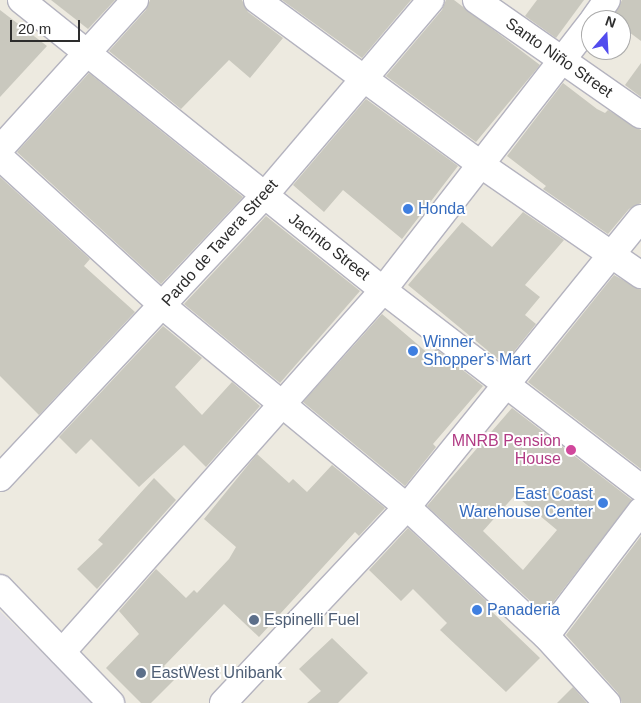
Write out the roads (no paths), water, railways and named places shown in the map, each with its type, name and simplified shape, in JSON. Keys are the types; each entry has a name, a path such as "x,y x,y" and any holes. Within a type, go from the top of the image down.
{"street":[{"name":"Jacinto Street","path":"21,0 383,290 505,386 641,488"},
{"path":"0,149 89,54 135,0"},
{"path":"257,0 363,81 641,275"},
{"name":"Pardo de Tavera Street","path":"0,478 264,196 431,0"},
{"name":"Santo Niño Street","path":"476,0 641,115"},
{"path":"62,652 383,290 581,36"},
{"path":"0,157 163,306 406,507 546,636 607,703"},
{"path":"223,703 406,507 641,218"},
{"path":"546,636 641,510"},
{"path":"0,588 111,703"}],"place":[{"name":"Honda","path":"408,209"},
{"name":"Winner Shopper's Mart","path":"413,351"},
{"name":"MNRB Pension House","path":"571,450"},
{"name":"East Coast Warehouse Center","path":"603,503"},
{"name":"Panaderia","path":"477,610"},
{"name":"Espinelli Fuel","path":"254,620"},
{"name":"EastWest Unibank","path":"141,673"}]}
